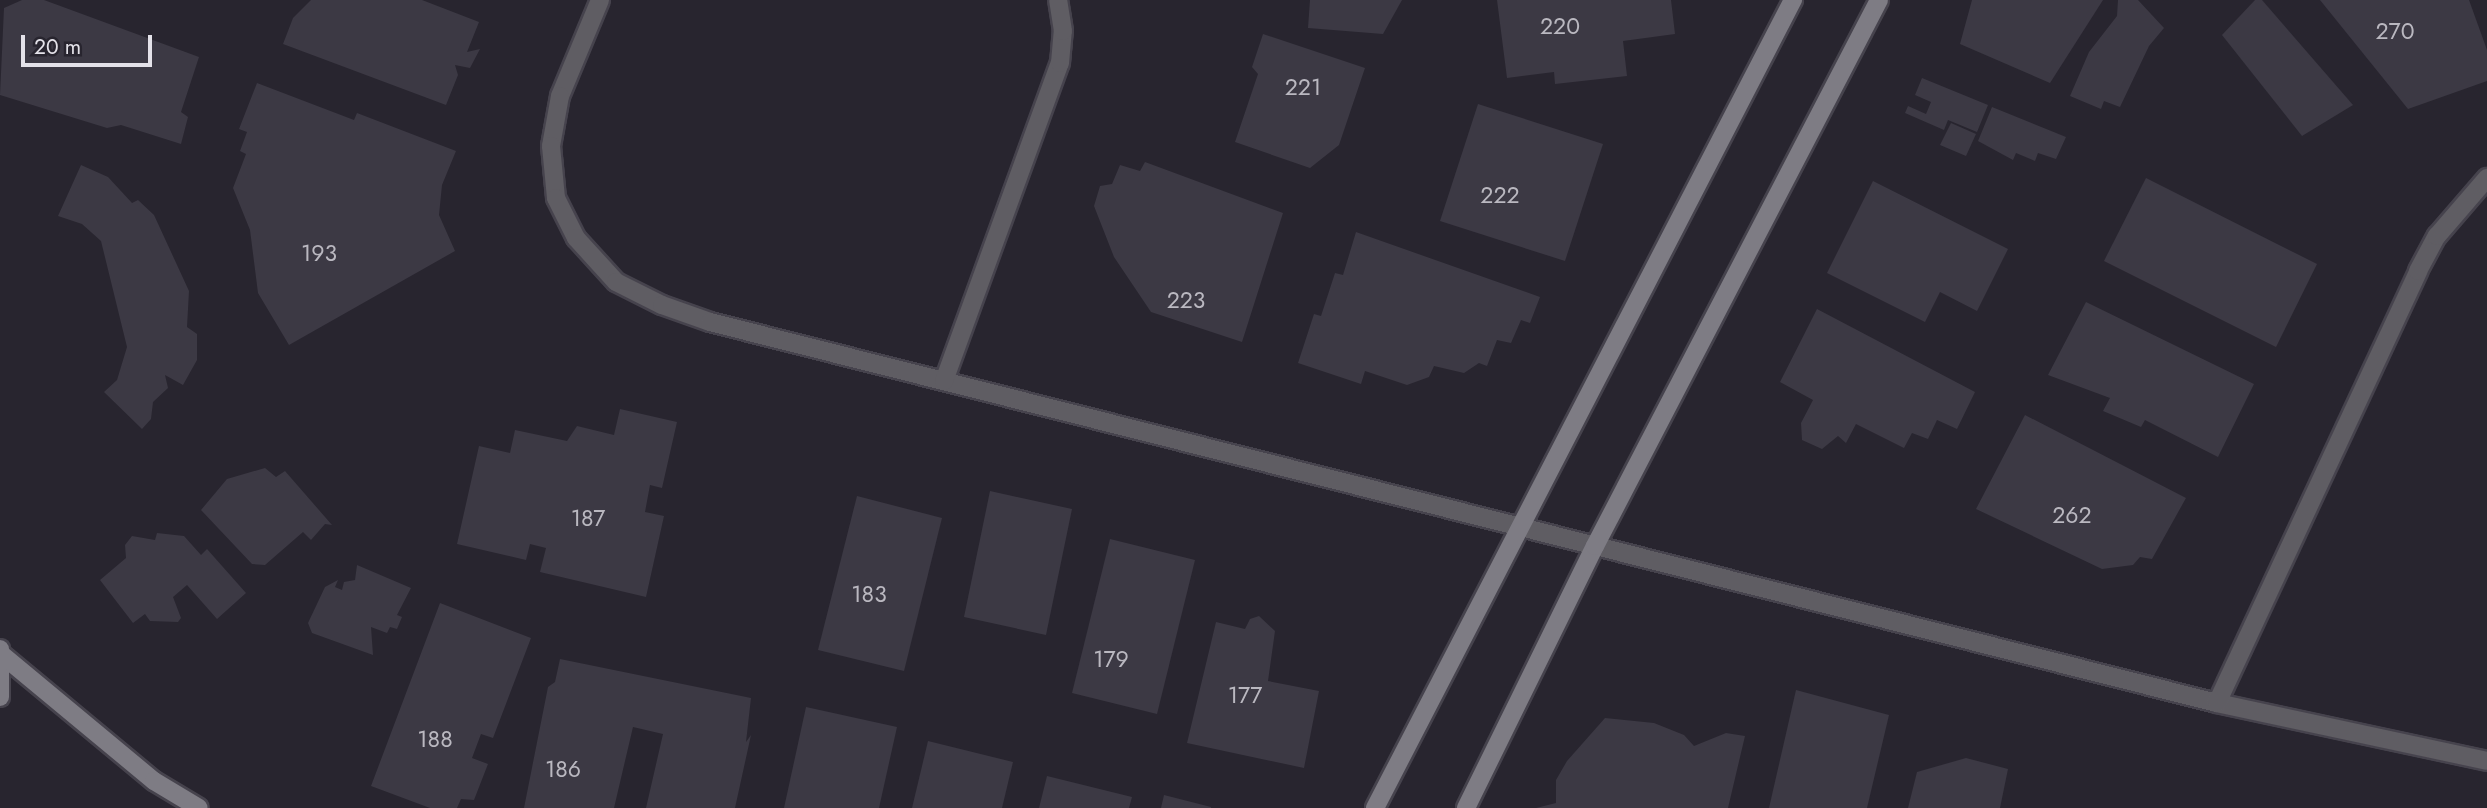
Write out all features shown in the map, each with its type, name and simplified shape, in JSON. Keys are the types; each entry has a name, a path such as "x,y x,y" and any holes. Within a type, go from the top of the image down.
{"street":[{"path":"600,0 560,96 551,146 556,198 576,238 616,282 662,305 710,322 2217,703 2487,761"},
{"path":"944,381 1060,63 1063,31 1058,0"},
{"path":"1375,808 1793,0"},
{"path":"1466,808 1595,545 1879,0"},
{"path":"2217,703 2418,271 2437,236 2487,178"},
{"path":"0,697 1,652"},
{"path":"1,652 154,781 199,808"}],"building":[{"path":"22,0 44,0 199,57 181,112 188,117 181,144 121,125 107,128 0,95 4,8"},
{"path":"311,0 422,0 479,22 467,52 480,49 470,68 455,65 458,75 446,105 283,44 293,18"},
{"path":"1310,0 1402,0 1383,34 1308,28"},
{"path":"1497,0 1671,0 1675,34 1623,41 1627,76 1555,84 1554,72 1507,78"},
{"path":"1972,0 2103,0 2050,83 1960,44"},
{"path":"2118,0 2138,0 2164,28 2149,46 2120,107 2104,101 2101,109 2070,96 2089,52 2117,16"},
{"path":"2255,0 2262,0 2353,105 2302,136 2222,35"},
{"path":"2320,0 2469,0 2487,50 2487,81 2408,109"},
{"path":"1263,34 1365,68 1339,145 1310,168 1235,142 1258,74 1252,67"},
{"path":"1922,78 1988,105 1977,132 1948,120 1944,130 1905,113 1908,106 1926,114 1931,102 1915,95"},
{"path":"257,83 354,120 357,113 456,151 442,185 439,215 455,251 289,345 258,293 250,230 233,188 246,154 240,151 247,132 239,129"},
{"path":"1478,104 1603,144 1565,261 1440,221"},
{"path":"1992,107 2066,137 2056,159 2038,153 2035,161 2016,153 2013,160 1978,141"},
{"path":"1951,123 1976,134 1966,156 1940,145"},
{"path":"1145,162 1283,213 1242,342 1151,312 1114,257 1094,206 1100,186 1112,184 1120,165 1140,171"},
{"path":"81,165 108,177 132,203 138,200 154,215 189,291 187,327 197,334 197,360 183,385 165,375 168,388 153,402 151,419 142,429 104,392 117,380 127,347 101,241 82,224 58,216"},
{"path":"2146,178 2317,264 2276,347 2104,261"},
{"path":"1873,181 2008,249 1977,311 1940,292 1925,322 1827,273"},
{"path":"1356,232 1540,297 1530,323 1521,320 1511,343 1497,340 1487,366 1479,363 1464,373 1434,366 1429,377 1407,385 1365,371 1361,384 1298,363 1314,314 1321,316 1335,273 1343,275"},
{"path":"2086,302 2254,384 2218,457 2145,420 2141,427 2103,411 2110,398 2048,375"},
{"path":"1817,309 1975,392 1957,429 1937,420 1928,439 1912,433 1904,448 1856,424 1846,443 1838,436 1822,449 1802,440 1801,423 1813,400 1780,382"},
{"path":"620,409 677,422 662,488 650,485 645,512 664,516 646,597 540,572 546,548 530,544 526,560 457,544 479,446 510,453 515,430 567,441 577,426 614,435"},
{"path":"2025,415 2186,498 2152,559 2140,557 2133,565 2102,569 1976,509"},
{"path":"265,468 276,477 285,471 332,525 325,524 311,540 303,532 265,565 252,564 201,510 227,479"},
{"path":"990,491 1072,509 1046,635 964,617"},
{"path":"857,496 942,518 904,671 818,650"},
{"path":"157,533 184,536 201,555 207,549 246,593 217,619 187,585 173,597 181,618 178,622 150,621 145,614 133,623 100,580 126,558 125,545 132,536 155,540"},
{"path":"1110,539 1195,560 1157,714 1072,693"},
{"path":"357,565 411,588 397,615 402,617 397,629 390,627 387,633 371,627 373,655 312,633 308,623 325,587 338,580 335,587 342,590 344,582 355,580"},
{"path":"440,603 531,638 493,738 481,734 472,758 488,764 474,800 461,799 457,808 430,808 371,786"},
{"path":"1259,616 1275,631 1268,681 1319,691 1304,768 1187,743 1216,622 1245,629 1250,619"},
{"path":"560,659 751,698 746,742 751,735 735,808 646,808 663,734 633,727 614,808 524,808 548,687 555,682"},
{"path":"1796,690 1889,715 1867,808 1769,808"},
{"path":"806,707 897,727 879,808 784,808"},
{"path":"1605,718 1654,723 1684,735 1694,746 1726,733 1745,736 1728,808 1536,808 1556,803 1556,780 1567,761"},
{"path":"928,741 1013,762 1002,808 912,808"},
{"path":"1966,758 2008,769 2000,808 1908,808 1917,772"},
{"path":"1047,776 1132,797 1129,808 1039,808"},
{"path":"1164,795 1211,807 1211,808 1161,808"}]}
